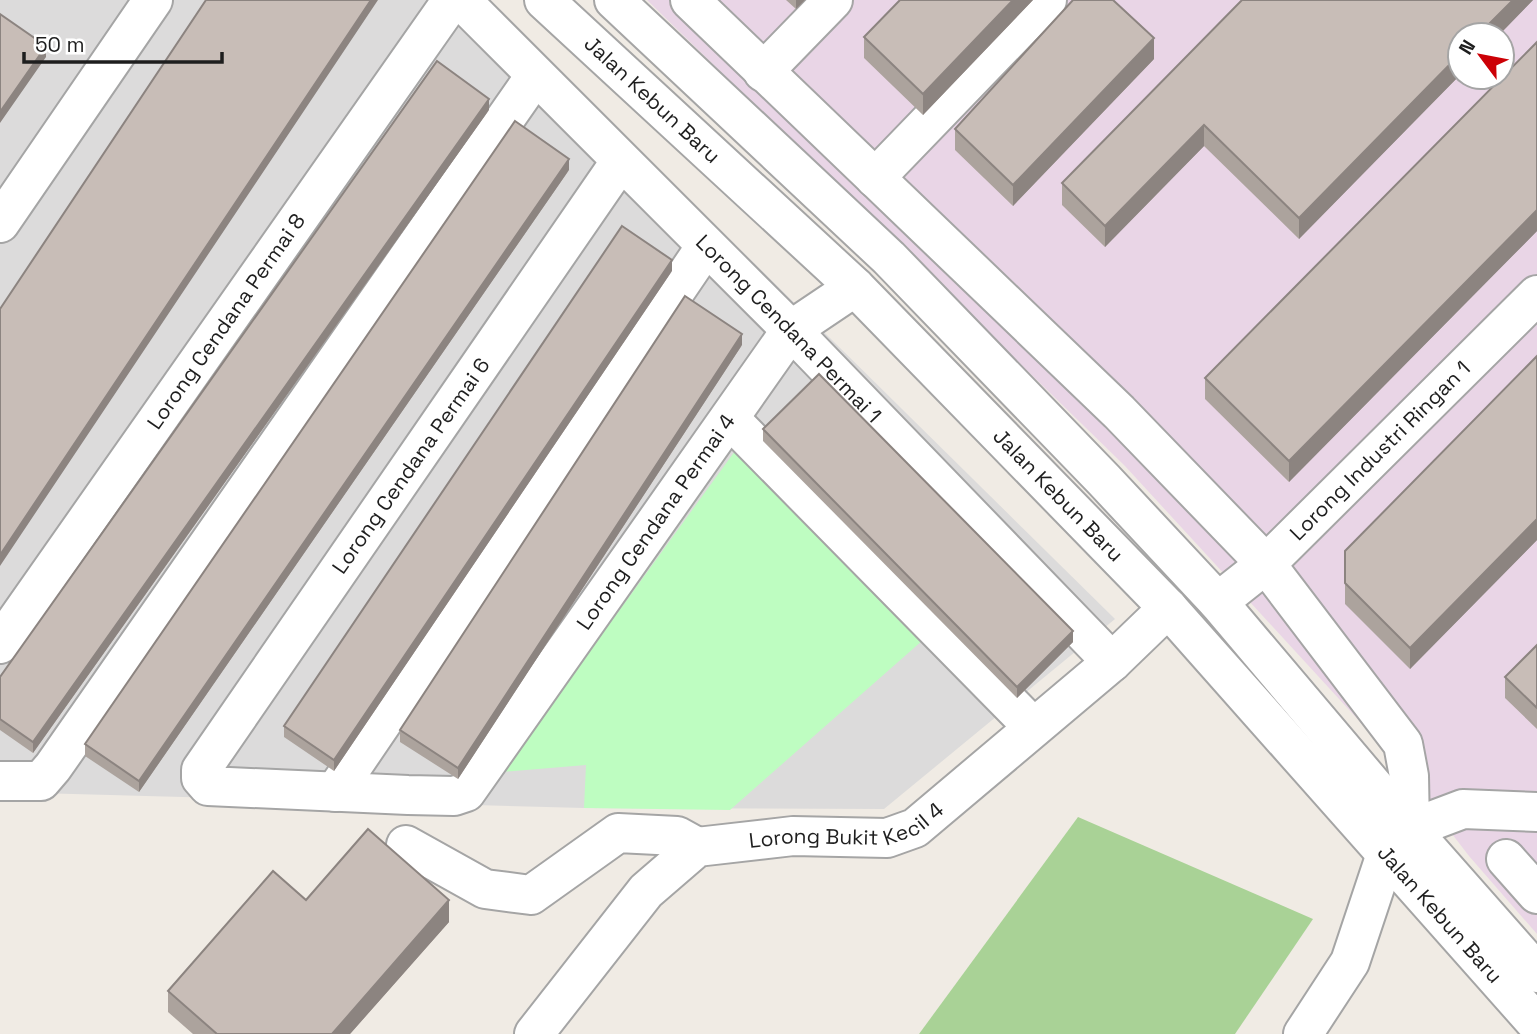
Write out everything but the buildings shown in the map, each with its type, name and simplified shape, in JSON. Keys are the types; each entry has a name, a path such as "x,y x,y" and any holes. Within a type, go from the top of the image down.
{"street":[{"path":"0,223 153,0"},
{"name":"Lorong Cendana Permai 8","path":"0,644 452,0"},
{"name":"Lorong Cendana Permai 1","path":"461,0 620,162 791,330 1111,662"},
{"name":"Jalan Kebun Baru","path":"544,0 855,287 1398,841 1537,973"},
{"name":"Jalan Kebun Baru","path":"614,0 889,258 1218,602 1537,1024"},
{"name":"Jalan Kebun Baru","path":"690,0 1119,412 1266,564 1403,744 1409,776 1398,841"},
{"path":"763,72 833,0"},
{"path":"875,178 1047,0"},
{"path":"0,781 41,781 53,767 535,76"},
{"name":"Lorong Cendana Permai 6","path":"335,792 208,786 201,778 201,770 620,162"},
{"path":"335,792 706,246"},
{"name":"Lorong Cendana Permai 4","path":"335,792 454,796 466,792 791,330 855,287"},
{"name":"Lorong Industri Ringan 1","path":"1218,602 1266,564 1537,295"},
{"path":"1079,454 1119,412"},
{"path":"730,419 1033,727"},
{"name":"Lorong Bukit Kecil 4","path":"697,846 793,836 887,838 915,828 1111,662 1168,608"},
{"path":"1463,809 1499,825 1537,833"},
{"path":"1303,1034 1350,962 1398,841 1463,809 1537,812"},
{"path":"406,845 485,889 531,895 618,833 677,836 697,846 646,891 534,1034"},
{"path":"1506,859 1537,894"}],"shaded area":[{"path":"0,0 487,0 1115,619 884,809 584,808 0,792"},
{"path":"647,0 1537,0 1537,934 1469,856 1396,761 1125,466"}],"green space":[{"path":"735,451 923,640 730,810 584,808 586,765 502,772"},
{"path":"1078,817 1313,919 1235,1034 919,1034"}]}
